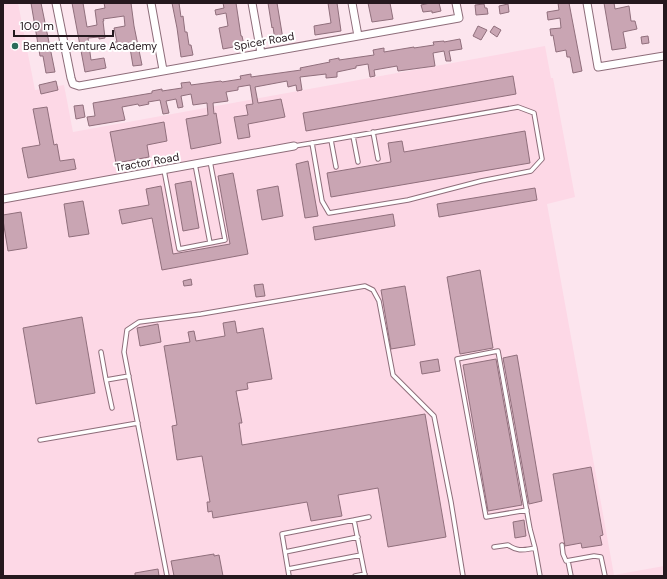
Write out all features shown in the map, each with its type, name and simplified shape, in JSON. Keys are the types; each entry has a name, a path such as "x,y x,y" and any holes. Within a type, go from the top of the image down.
{"street":[{"name":"Spicer Road","path":"56,3 71,78 73,84 79,86 459,18 456,3"},
{"path":"151,3 163,70"},
{"path":"252,3 261,53"},
{"path":"352,3 358,36"},
{"path":"587,3 598,67 664,56"},
{"name":"Tractor Road","path":"3,199 294,146"}],"lane":[{"path":"294,146 518,107 534,113 542,159 531,171 481,181 408,200 329,214 322,201 312,143"},
{"path":"373,132 378,159"},
{"path":"354,136 358,162"},
{"path":"331,140 336,167"},
{"path":"164,170 179,249 210,243 225,240 210,161"},
{"path":"195,164 210,243"},
{"path":"167,576 124,352 127,330 139,322 201,314 365,286 373,290 379,301 393,374 434,416 451,502 463,576"},
{"path":"527,510 486,517 457,359 498,351 540,576"},
{"path":"101,352 112,408"},
{"path":"106,380 129,376"},
{"path":"40,440 138,423"},
{"path":"289,576 282,534 369,517"},
{"path":"354,520 365,575 355,576"},
{"path":"285,552 358,537"},
{"path":"494,547 508,545 514,549 520,550 535,548"},
{"path":"562,545 564,558 568,561 571,576"},
{"path":"288,569 361,556"},
{"path":"568,561 594,556 601,557 605,576"}],"shaded area":[{"path":"3,3 18,3 35,90 64,85 73,132 545,46 551,78 553,78 575,197 547,204 614,575 664,566 664,576 3,576"}],"building":[{"path":"31,3 41,3 55,72 46,73 43,56 40,56"},
{"path":"72,3 83,3 87,27 97,25 95,10 105,8 104,3 131,3 142,65 133,66 130,48 117,50 114,28 125,26 124,16 103,19 105,38 88,38 91,60 104,58 106,68 85,72"},
{"path":"172,3 179,3 181,17 183,16 185,32 187,32 189,45 191,45 193,55 181,57"},
{"path":"223,3 236,3 241,36 244,45 223,49 219,28 228,26 226,13 216,15 215,10 224,8"},
{"path":"268,3 277,3 283,39 275,40"},
{"path":"328,3 337,3 341,31 315,35 314,26 331,23"},
{"path":"368,3 390,3 393,19 372,22"},
{"path":"439,3 441,11 432,13 432,11 423,12 421,5"},
{"path":"558,3 569,3 582,71 573,73 570,57 567,57 566,50 556,52 553,35 551,36 550,29 561,28 560,18 548,20 547,12 559,10"},
{"path":"604,3 614,3 615,9 629,6 631,21 635,21 637,29 623,32 626,48 612,50"},
{"path":"484,4 485,8 487,8 488,14 476,15 475,5"},
{"path":"508,4 509,12 500,14 499,6"},
{"path":"478,26 487,30 481,40 473,36"},
{"path":"494,26 501,30 497,37 490,32"},
{"path":"648,36 649,43 642,44 641,37"},
{"path":"460,39 462,49 449,51 451,61 446,61 444,51 433,53 435,66 398,71 397,66 374,70 375,76 370,77 368,64 337,72 337,77 326,78 326,74 300,77 302,90 297,91 296,85 288,87 287,81 255,87 258,103 281,99 285,117 248,124 250,137 238,139 234,117 248,115 246,105 253,104 250,85 238,87 238,90 226,92 228,101 213,103 221,143 191,149 186,119 208,115 207,103 193,105 191,94 181,96 183,107 178,108 176,99 166,101 169,113 163,114 160,100 148,102 149,104 139,106 138,104 122,107 125,120 89,126 87,117 95,116 93,103 152,93 152,91 162,89 162,91 182,88 181,83 190,82 191,85 222,82 241,79 240,76 251,74 251,77 301,70 300,68 330,62 329,60 374,55 373,50 384,48 384,52 434,45 433,42 444,42"},
{"path":"513,76 516,94 306,131 303,113"},
{"path":"56,81 58,90 41,94 39,85"},
{"path":"83,105 85,117 76,119 74,106"},
{"path":"47,107 54,145 57,144 60,161 74,159 76,169 28,178 22,148 40,145 33,109"},
{"path":"164,122 167,141 147,145 149,157 116,163 110,132"},
{"path":"525,131 530,163 331,197 327,173 391,162 388,143 402,141 404,152"},
{"path":"308,161 318,216 305,218 296,164"},
{"path":"233,173 248,254 162,270 152,218 122,224 119,210 149,205 146,189 161,186 173,254 230,244 218,176"},
{"path":"191,181 199,228 183,231 175,184"},
{"path":"278,186 283,216 262,220 257,190"},
{"path":"535,188 537,200 439,217 437,204"},
{"path":"83,201 89,234 69,237 64,204"},
{"path":"21,212 27,248 8,251 3,215"},
{"path":"393,214 395,226 315,240 313,227"},
{"path":"480,270 493,348 460,354 447,277"},
{"path":"191,279 192,285 184,286 183,281"},
{"path":"263,284 265,296 256,297 254,285"},
{"path":"405,286 415,345 391,349 381,290"},
{"path":"82,317 95,393 36,404 23,328"},
{"path":"235,321 237,333 263,328 272,379 247,383 248,389 236,391 242,423 239,423 242,445 425,414 446,537 388,547 378,488 338,495 342,516 311,521 307,502 213,518 212,511 208,512 207,502 210,502 202,456 177,460 172,426 177,425 164,346 190,342 188,332 194,331 196,341 225,336 223,323"},
{"path":"158,324 161,342 140,346 137,328"},
{"path":"517,355 542,501 529,504 503,358"},
{"path":"438,359 440,371 422,374 420,362"},
{"path":"496,359 522,505 488,511 463,365"},
{"path":"591,467 603,535 600,536 602,545 582,548 581,543 565,546 553,474"},
{"path":"524,520 526,536 515,538 513,522"},
{"path":"214,554 214,556 219,555 223,576 174,576 171,561"},
{"path":"158,569 159,576 135,576 135,573"}],"place":[{"name":"Bennett Venture Academy","path":"15,46"}]}
